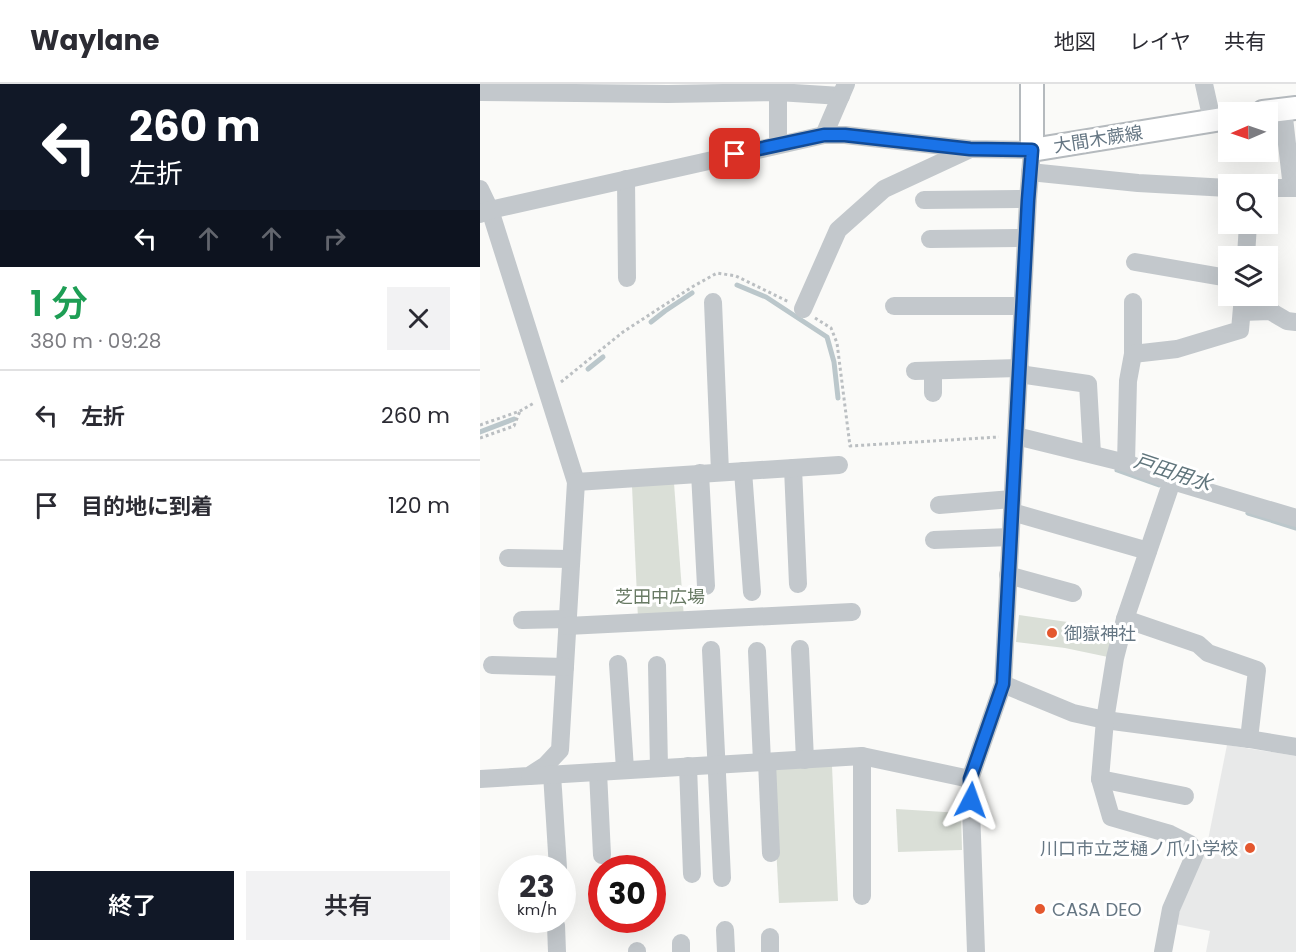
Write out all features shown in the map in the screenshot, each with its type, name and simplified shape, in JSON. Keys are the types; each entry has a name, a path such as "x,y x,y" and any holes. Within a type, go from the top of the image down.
{"main road":[{"name":"大間木蕨線","path":"1032,84 1031,161 1218,119"}],"street":[{"path":"1204,84 1218,115"},
{"path":"480,92 714,88 843,90 824,135"},
{"path":"778,88 778,144"},
{"path":"1278,188 1294,188 1281,110"},
{"path":"485,212 824,135 845,135 970,149 1137,183 1218,187"},
{"path":"803,309 838,230 884,189 970,149"},
{"path":"976,952 970,779 1003,684 1031,161"},
{"path":"626,179 627,278"},
{"path":"480,189 485,212 576,482 560,750 546,765 528,776"},
{"path":"924,200 1028,200"},
{"path":"930,239 1026,238"},
{"path":"1135,262 1218,276"},
{"path":"713,302 720,472"},
{"path":"1126,463 1128,381 1133,354 1133,302"},
{"path":"894,306 1022,306"},
{"path":"1133,354 1177,349 1240,330 1242,306"},
{"path":"1250,306 1270,311 1287,321 1296,321"},
{"path":"915,371 1020,371 1088,384 1092,454"},
{"path":"933,371 933,393"},
{"path":"1016,436 1126,463 1172,481 1296,518"},
{"path":"576,482 839,465"},
{"path":"793,468 798,584"},
{"path":"742,471 752,592"},
{"path":"700,473 706,586"},
{"path":"1163,952 1171,909 1195,854 1190,843 1170,834 1111,817 1100,779 1105,720 1115,658 1125,619 1172,481"},
{"path":"939,506 1012,506 1148,551"},
{"path":"934,540 1010,537"},
{"path":"508,558 572,559"},
{"path":"1008,575 1073,593"},
{"path":"522,620 568,623 852,612"},
{"path":"1125,619 1198,644 1208,653 1257,670 1250,739"},
{"path":"800,649 805,759"},
{"path":"711,650 722,879"},
{"path":"757,651 771,853"},
{"path":"618,664 625,770"},
{"path":"492,665 565,667"},
{"path":"657,665 660,768"},
{"path":"1003,684 1073,713 1105,720 1296,747"},
{"path":"480,779 862,756 970,779"},
{"path":"862,756 862,896"},
{"path":"688,766 692,874"},
{"path":"598,772 602,855"},
{"path":"552,774 557,855"},
{"path":"1100,779 1185,796"},
{"path":"725,930 726,952"},
{"path":"556,933 557,952"}],"path":[{"path":"480,425 520,411 548,394 623,332 717,273 736,276 803,309 831,328 837,343 850,446 1016,436"},
{"path":"480,438 514,426 520,411"}],"shaded area":[{"name":"川口市立芝樋ノ爪小学校","path":"1227,745 1296,756 1296,952 1206,952 1210,931 1175,924 1208,840"}],"green space":[{"name":"芝田中広場","path":"674,483 684,618 638,619 632,486"},
{"path":"1019,615 1116,629 1108,657 1065,648 1016,642"},
{"path":"832,766 838,901 779,903 772,769"},
{"path":"896,809 961,813 962,850 898,852"}],"waterway":[{"name":"戸田用水","path":"737,285 766,297 827,337 834,362 838,398"},
{"name":"戸田用水","path":"651,322 692,293"},
{"name":"戸田用水","path":"588,369 603,357"},
{"name":"戸田用水","path":"480,432 514,419"},
{"name":"戸田用水","path":"1117,470 1159,485"},
{"name":"戸田用水","path":"1248,513 1296,528"}],"place":[{"name":"御嶽神社","path":"1052,633"},
{"name":"川口市立芝樋ノ爪小学校","path":"1250,848"},
{"name":"CASA DEO","path":"1040,909"}],"route":[{"path":"735,154 824,135 845,135 970,149 1032,150 1003,684 970,779 971,800"}]}
